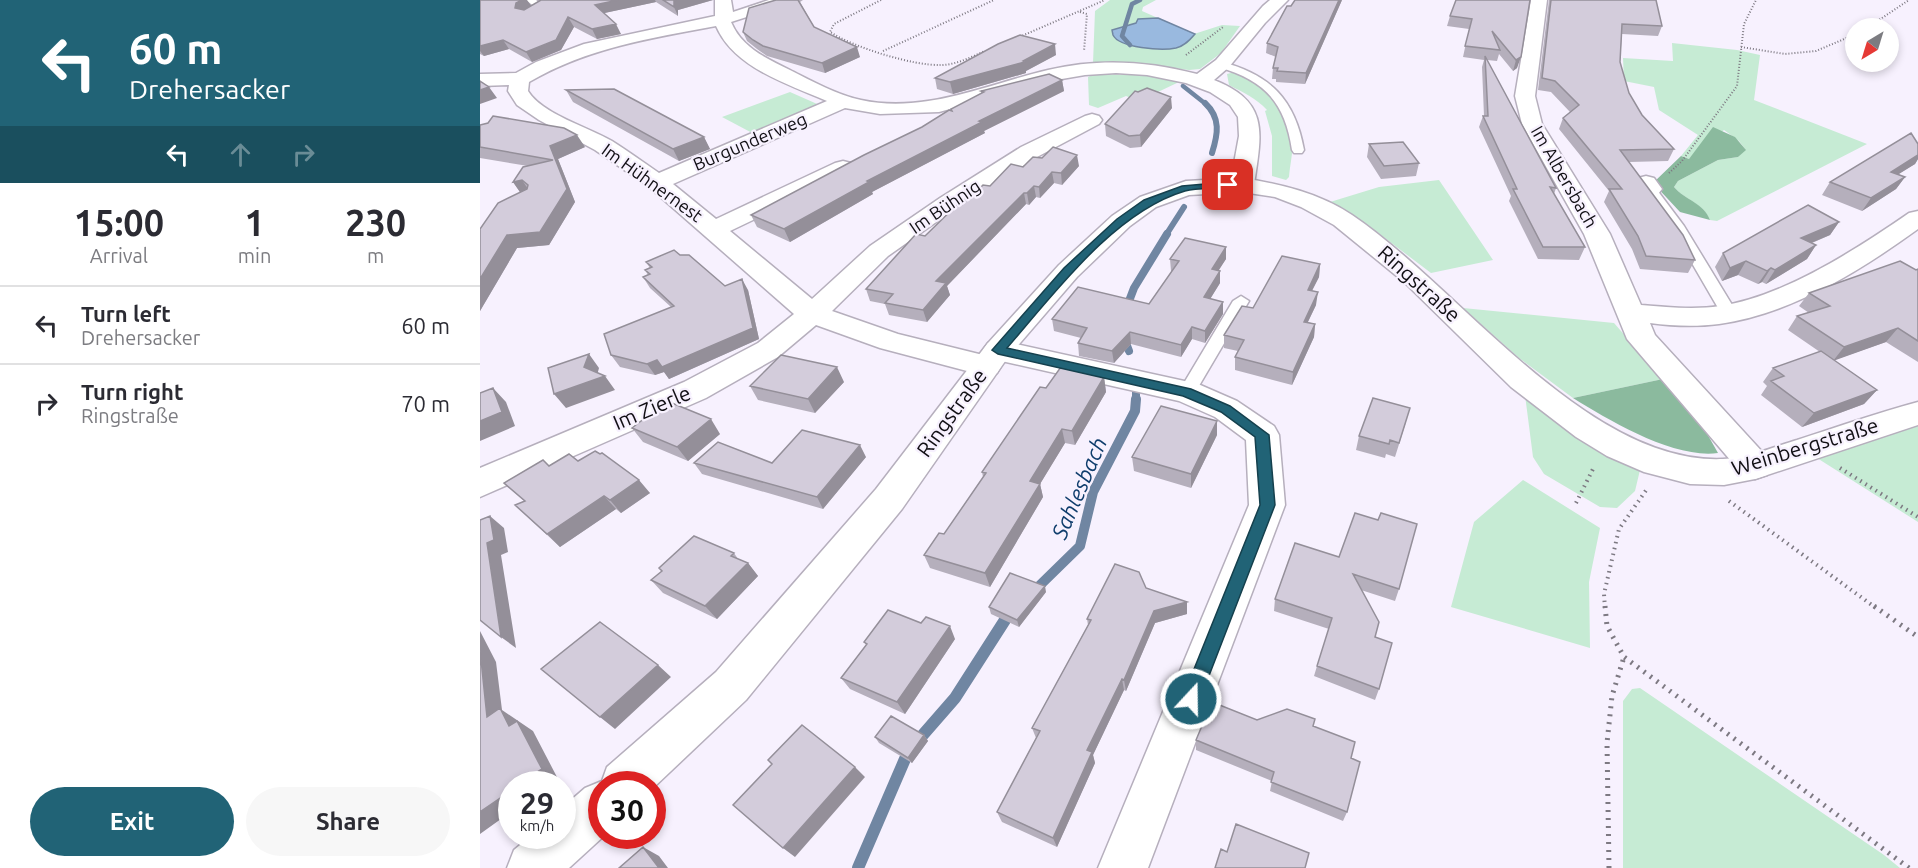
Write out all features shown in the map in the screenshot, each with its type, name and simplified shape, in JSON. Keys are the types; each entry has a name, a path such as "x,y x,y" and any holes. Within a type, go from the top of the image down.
{"street":[{"path":"480,80 520,79 541,65 598,46 722,10 785,0"},
{"path":"1200,81 1222,65 1250,28 1280,0"},
{"name":"Im Albersbach","path":"1539,0 1525,96 1532,124 1597,234 1642,339 1755,466"},
{"path":"722,10 726,32 743,52 842,102 862,106 939,106 1085,69 1140,69 1200,81 1220,89 1244,108 1250,130 1242,185"},
{"name":"Im Hühnernest","path":"520,79 518,91 524,101 546,116 603,145 657,182 715,229 812,314 890,341 1187,392 1226,409 1262,435 1267,505 1123,868"},
{"name":"Burgunderweg","path":"657,182 842,102"},
{"path":"927,125 940,111 939,106"},
{"name":"Im Bühnig","path":"812,314 879,251 1029,152 1092,120"},
{"path":"715,229 864,158"},
{"name":"Ringstraße","path":"638,771 731,686 889,499 992,358 1068,271 1121,221 1148,202 1186,188 1242,185 1280,191 1309,202 1343,220 1413,276 1522,380 1588,429 1619,447 1656,463"},
{"path":"1630,312 1667,317 1729,313 1792,293 1888,239 1918,218"},
{"name":"Im Zierle","path":"480,483 695,390 768,350 812,314"},
{"name":"Weinbergstraße","path":"1656,463 1690,471 1724,472 1755,466 1918,413"},
{"path":"532,868 588,818"}],"lane":[{"path":"525,15 543,8 530,0"},
{"path":"1222,65 1238,68 1256,76 1281,99 1294,122 1298,150"},
{"path":"1648,186 1677,226 1729,313"},
{"path":"1187,392 1240,301"}],"path":[{"path":"881,0 834,24 830,32 838,38 926,64 943,65 964,60 985,51"},
{"path":"882,51 994,0"},
{"path":"1016,38 1105,0"},
{"path":"1648,186 1682,161 1737,86 1744,24 1756,0"},
{"path":"1882,18 1909,0"},
{"path":"1079,11 1087,15 1083,61 1085,69"},
{"path":"1179,57 1195,49 1218,29 1250,28"},
{"path":"1742,47 1785,54 1816,51 1845,39"},
{"path":"1808,448 1918,517"},
{"path":"1656,463 1645,494 1619,529 1604,594 1607,626 1624,657 1909,868"},
{"path":"1576,504 1594,467"},
{"path":"1690,471 1777,538 1918,637"},
{"path":"1609,868 1607,743 1612,696 1624,657"}],"green space":[{"path":"1110,0 1156,0 1143,7 1142,11 1194,34 1222,25 1240,26 1221,53 1200,69 1189,70 1134,63 1093,63 1095,11"},
{"path":"1672,43 1737,50 1760,55 1754,100 1867,144 1717,221 1710,220 1703,210 1674,187 1678,181 1718,160 1738,157 1745,149 1739,141 1724,130 1689,159 1681,156 1698,135 1659,110 1654,87 1624,81 1623,58 1673,61"},
{"path":"1235,72 1253,80 1270,94 1288,121 1293,141 1289,177 1286,180 1272,176 1272,136 1265,111 1267,110 1254,99 1229,85 1227,74"},
{"path":"1094,74 1143,75 1179,82 1139,101 1126,96 1098,108 1089,105 1088,77"},
{"path":"790,92 824,107 756,135 722,117"},
{"path":"1713,127 1735,137 1746,150 1738,157 1718,160 1678,181 1674,187 1699,206 1710,220 1680,212 1653,183 1681,156 1689,159"},
{"path":"1439,180 1493,260 1431,273 1365,223 1330,202 1379,187"},
{"path":"1463,308 1614,323 1663,379 1573,398 1519,358"},
{"path":"1663,379 1701,423 1718,453 1682,450 1663,444 1624,427 1573,398"},
{"path":"1525,395 1640,470 1635,491 1617,508 1600,507 1544,474 1533,457"},
{"path":"1918,422 1918,522 1817,458"},
{"path":"1523,480 1600,528 1589,582 1590,648 1451,607 1474,522"},
{"path":"1640,688 1900,868 1623,868 1623,701 1632,689"}],"water":[{"path":"1158,18 1195,34 1182,46 1161,49 1132,46 1123,43 1113,35 1112,30 1136,23 1138,19"}],"building":[{"path":"480,0 522,0 516,3 515,8 524,10 541,0 618,0 595,5 616,24 592,29 568,17 556,40 526,52 503,40 480,46"},
{"path":"663,0 676,0 674,7"},
{"path":"776,0 798,0 814,27 857,47 822,63 763,46 743,32 749,8"},
{"path":"1295,0 1339,0 1306,73 1277,71 1278,68 1273,68 1278,47 1267,43 1287,6 1291,6"},
{"path":"1456,0 1530,0 1521,57 1516,60 1492,31 1500,50 1465,46 1472,19 1450,16"},
{"path":"1551,0 1656,0 1662,26 1622,24 1620,62 1629,93 1642,115 1674,149 1620,150 1683,235 1695,260 1646,256 1638,236 1609,189 1622,189 1563,118 1579,105 1555,81 1542,78"},
{"path":"1020,35 1055,44 1023,61 1025,62 950,82 935,78 998,44"},
{"path":"1485,56 1556,188 1550,187 1585,247 1543,247 1513,189 1517,189 1483,116 1488,116"},
{"path":"1049,74 1062,80 867,181 869,182 784,229 751,215 922,127 949,110 952,111 951,109 984,92 981,91"},
{"path":"480,81 489,87 480,90"},
{"path":"1147,88 1171,97 1140,135 1129,136 1105,124 1135,91"},
{"path":"614,89 704,137 673,149 566,90"},
{"path":"493,116 564,128 577,135 550,146 567,189 540,232 507,235 480,279 480,229 498,203 527,189 528,185 522,180 513,182 523,167 553,160 480,147 480,125 488,123"},
{"path":"1911,133 1918,144 1918,155 1891,172 1905,177 1871,198 1830,182"},
{"path":"1403,142 1419,163 1384,166 1369,144"},
{"path":"1053,147 1077,155 1061,173 1052,172 1039,187 1034,186 1024,193 936,281 946,283 923,310 885,303 893,294 866,289 916,234 925,236 963,199 968,200 983,185 990,186 1011,164 1023,167 1033,157 1042,158"},
{"path":"1808,205 1839,222 1801,238 1816,245 1775,270 1771,268 1767,271 1746,261 1730,268 1723,253"},
{"path":"1185,238 1226,247 1212,269 1220,271 1204,297 1223,302 1205,331 1192,327 1181,345 1130,332 1112,351 1078,343 1087,328 1052,319 1078,287 1149,304 1179,261 1170,259"},
{"path":"674,250 680,255 689,255 725,286 742,279 753,328 662,367 657,360 647,364 611,355 604,334 674,306 643,277 650,274 645,270 652,267 646,262"},
{"path":"1282,256 1320,264 1308,290 1318,292 1304,322 1315,324 1293,372 1235,357 1244,340 1224,335 1242,306 1253,308"},
{"path":"1900,261 1918,269 1918,341 1898,328 1844,347 1797,316 1830,306 1809,293"},
{"path":"1821,351 1877,390 1814,413 1771,381 1784,376 1773,368"},
{"path":"589,354 584,367 605,376 554,394 548,368"},
{"path":"781,355 837,367 808,399 750,386"},
{"path":"1063,364 1093,370 1089,374 1104,377 1072,431 1062,429 1030,481 1040,484 985,573 924,555 939,533 944,534 986,473 982,472 1040,387 1046,388"},
{"path":"493,388 502,412 480,421 480,393"},
{"path":"1373,398 1410,408 1399,443 1390,440 1389,444 1359,436"},
{"path":"667,401 711,419 677,447 632,428"},
{"path":"1161,406 1217,421 1191,474 1132,457"},
{"path":"802,430 860,445 817,497 694,463 718,442 772,463"},
{"path":"595,451 602,453 639,480 610,500 604,496 547,534 515,505 525,501 504,483 543,460 549,466 569,454 578,461"},
{"path":"1355,513 1378,520 1381,513 1417,524 1399,589 1353,574 1379,622 1375,637 1392,643 1379,689 1317,666 1332,618 1275,599 1295,543 1339,557"},
{"path":"490,516 494,540 487,543 501,637 480,620 480,520"},
{"path":"694,536 734,553 731,556 748,563 705,606 651,580 662,571 659,568"},
{"path":"1115,564 1139,572 1146,588 1187,602 1154,611 1124,680 1122,679 1087,750 1092,752 1053,838 997,812 1040,731 1032,728 1091,620 1087,619"},
{"path":"1010,573 1045,586 1017,620 989,607"},
{"path":"888,610 921,623 926,617 950,626 897,702 841,678 867,644 864,642"},
{"path":"600,622 658,665 600,717 541,669"},
{"path":"480,650 487,717 500,708 509,726 517,721 542,769 539,771 498,771 498,800 480,812"},
{"path":"1212,702 1257,720 1287,709 1315,719 1313,726 1355,742 1351,758 1360,762 1347,812 1271,782 1274,772 1196,740"},
{"path":"891,716 924,735 908,758 875,737"},
{"path":"802,725 855,767 783,848 733,805 772,764 768,760"},
{"path":"1236,824 1309,853 1305,868 1215,868 1221,849 1227,852"},
{"path":"641,849 645,849 659,868 619,868"}],"waterway":[{"name":"Sahlesbach","path":"1130,45 1122,36 1132,4 1140,0"},
{"name":"Sahlesbach","path":"1183,86 1206,104"},
{"name":"Sahlesbach","path":"1206,104 1214,114 1217,127 1212,153"},
{"name":"Sahlesbach","path":"1166,235 1184,207"},
{"name":"Sahlesbach","path":"1126,309 1134,288 1167,234"},
{"name":"Sahlesbach","path":"1123,335 1129,351"},
{"name":"Sahlesbach","path":"1136,390 1136,399"},
{"name":"Sahlesbach","path":"1036,589 1080,546 1093,492 1135,411 1136,399"},
{"name":"Sahlesbach","path":"921,737 955,698 1005,620"},
{"name":"Sahlesbach","path":"858,868 905,759"}],"route":[{"path":"1191,699 1267,505 1262,435 1226,409 1187,392 998,350 1068,271 1121,221 1148,202 1186,188 1228,185"}]}
